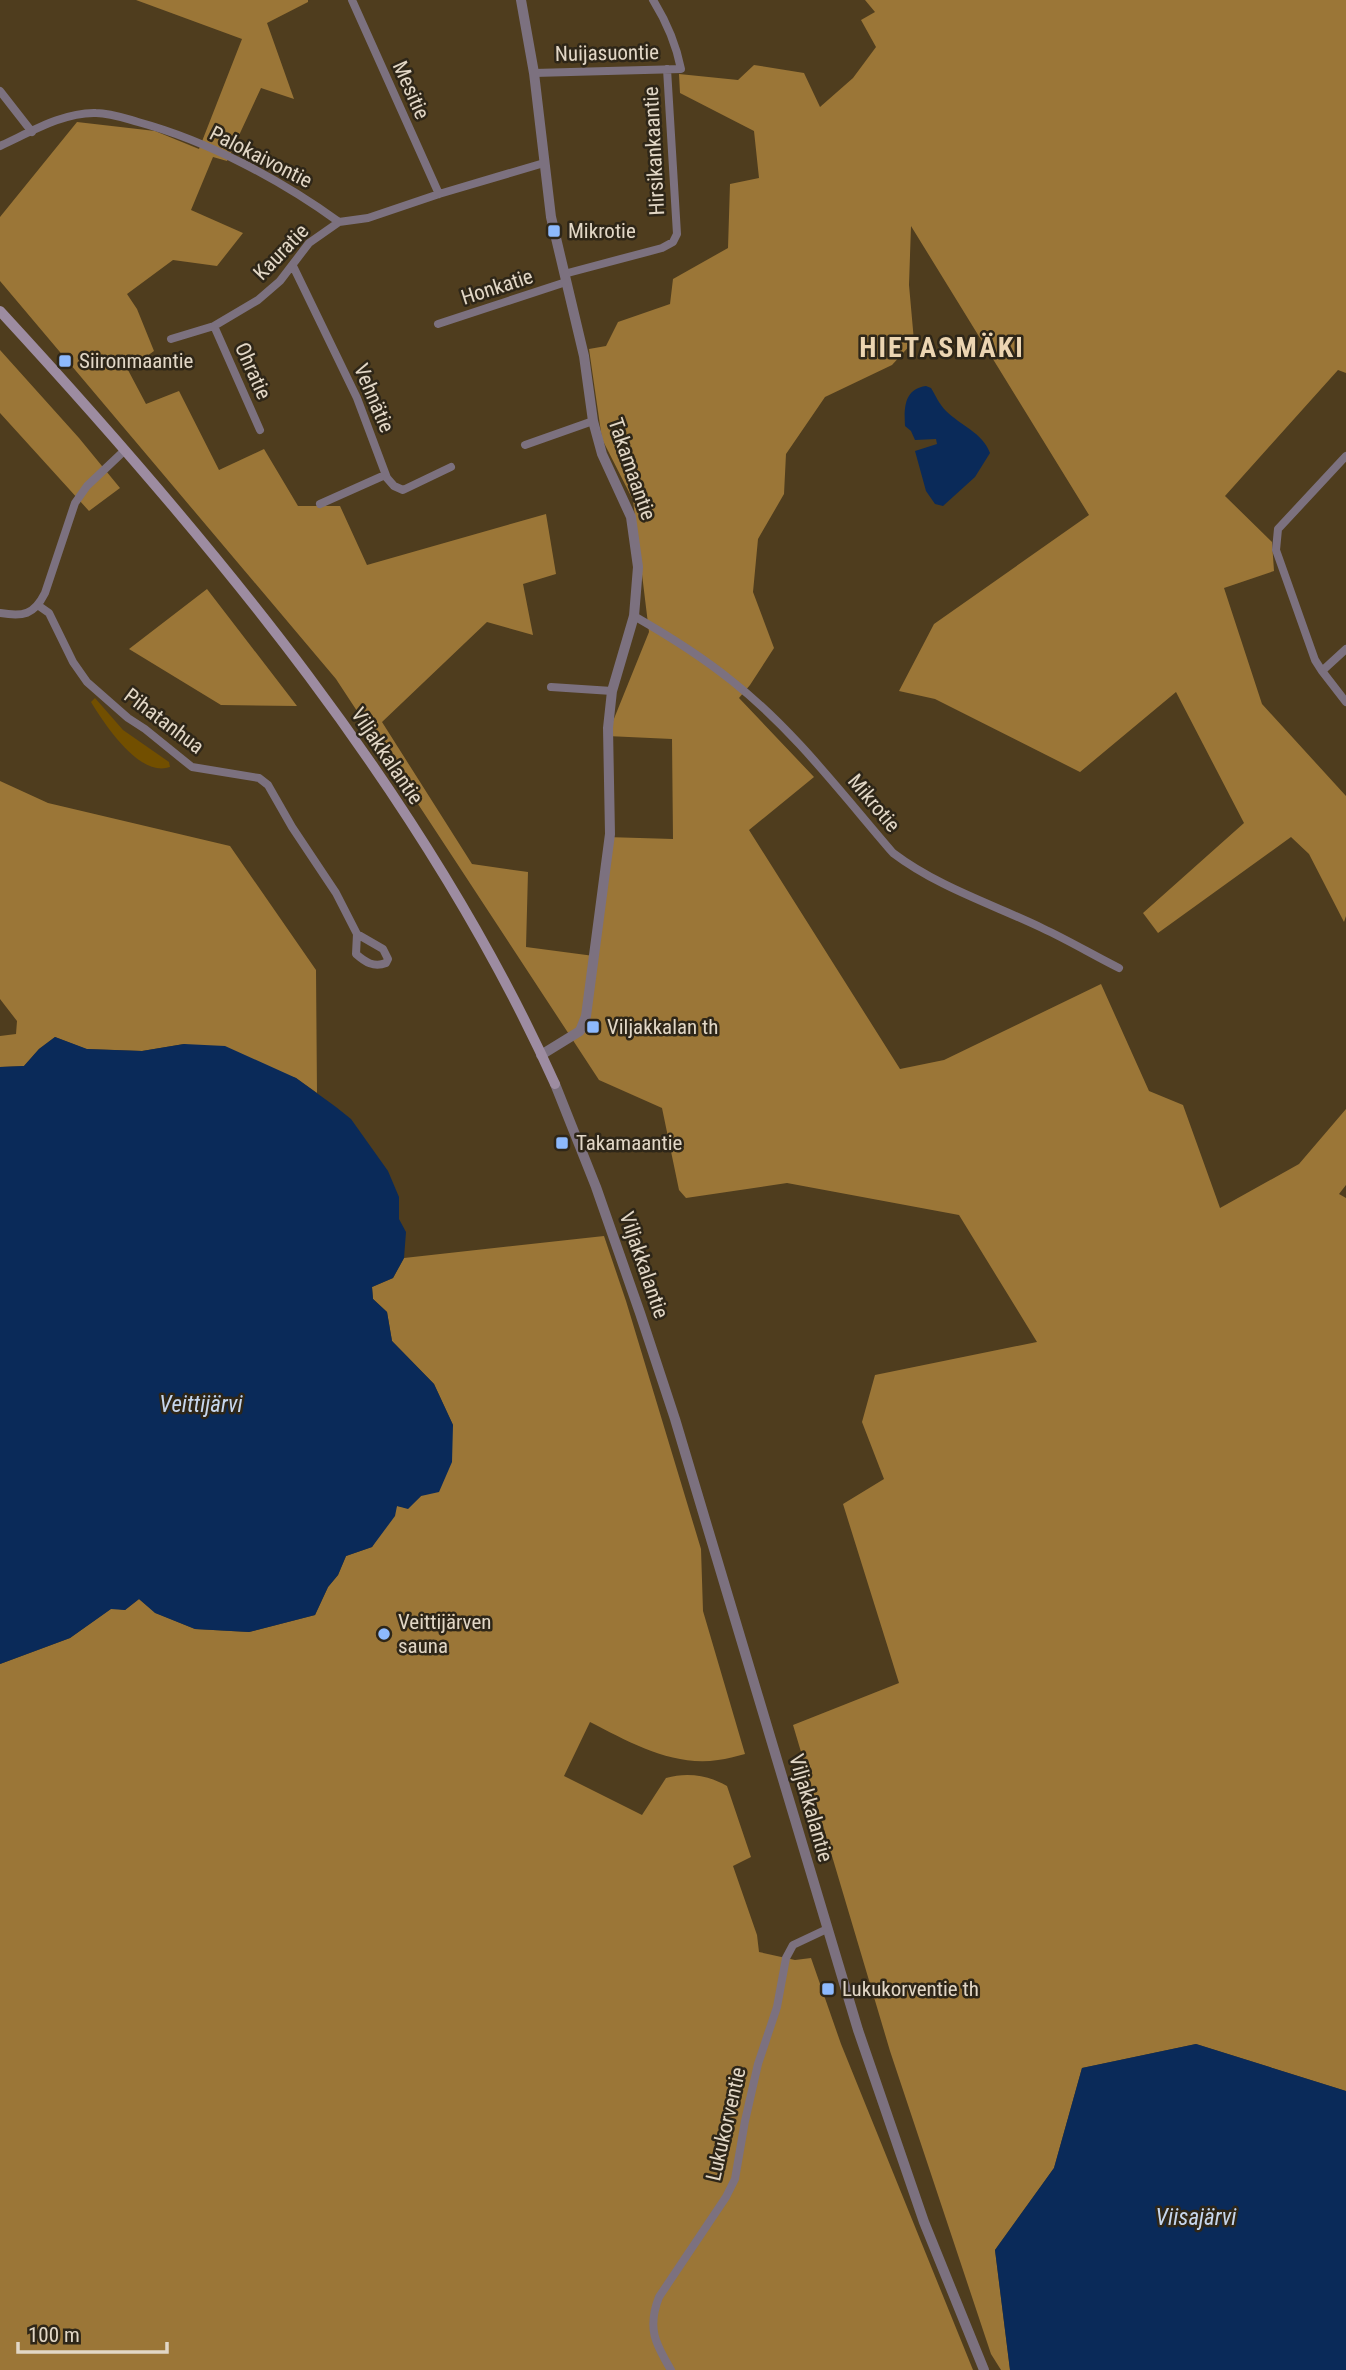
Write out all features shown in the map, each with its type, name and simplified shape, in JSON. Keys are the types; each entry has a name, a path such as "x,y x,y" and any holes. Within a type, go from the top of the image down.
{"main road":[{"name":"Viljakkalantie","path":"0,311 125,450 254,607 369,759 501,973 555,1084"}],"street":[{"name":"Mesitie","path":"352,0 439,194"},
{"name":"Takamaantie","path":"521,0 534,73 551,217 584,356 593,421 602,454 631,517 639,573 634,616 612,691 608,728 610,834 586,1016 580,1031 541,1055"},
{"name":"Hirsikankaantie","path":"653,0 662,15 681,69"},
{"name":"Hirsikankaantie","path":"565,278 662,248 673,242 677,234 667,69"},
{"name":"Nuijasuontie","path":"534,73 681,69"},
{"path":"0,91 32,132"},
{"name":"Palokaivontie","path":"0,146 75,115 113,115 164,129 279,181 339,222"},
{"path":"339,222 368,218 544,163"},
{"name":"Kauratie","path":"171,339 214,326 258,300 293,266 309,243 339,222"},
{"name":"Vehnätie","path":"293,266 357,398 385,475"},
{"name":"Honkatie","path":"438,324 565,278"},
{"name":"Ohratie","path":"214,326 260,430"},
{"path":"525,445 593,421"},
{"path":"0,613 29,614 38,606 45,593 75,503 87,486 125,450"},
{"path":"1346,456 1278,529 1276,541 1276,550 1315,660 1346,702"},
{"path":"320,504 385,475 394,486 403,489 451,467"},
{"name":"Pihatanhua","path":"38,606 49,613 73,662 87,682 128,718 192,767 259,778 268,785 336,893 357,934 356,954 365,962 375,965 386,963 388,959 383,949 357,934"},
{"name":"Mikrotie","path":"634,616 679,641 734,682 788,732 893,853 934,880 1044,929 1119,968"},
{"path":"1322,671 1346,649"},
{"path":"551,687 612,691"},
{"name":"Viljakkalantie","path":"555,1084 640,1312 712,1537 858,2030 924,2222 984,2370"},
{"name":"Lukukorventie","path":"671,2370 658,2347 652,2327 653,2312 659,2297 726,2197 735,2179 758,2064 777,2007 786,1958 793,1945 827,1929"}],"shaded area":[{"path":"136,0 308,2 267,23 294,99 261,88 227,161 213,157 191,210 243,233 217,266 173,260 127,294 137,309 154,351 128,370 146,404 179,391 219,470 264,449 298,506 340,506 367,565 546,514 556,574 523,584 533,635 487,622 382,722 472,864 528,872 526,947 594,956 606,837 673,839 672,739 607,736 649,632 633,500 602,439 589,349 606,346 618,322 670,304 673,279 728,248 730,184 759,178 754,131 680,93 679,74 738,80 754,65 804,73 820,107 853,78 876,47 861,20 875,12 865,0 1346,0 1346,373 1338,370 1225,496 1272,542 1274,571 1224,588 1262,704 1346,796 1344,922 1309,854 1291,837 1158,933 1143,913 1244,823 1176,692 1080,772 935,699 899,691 934,624 1089,515 911,226 909,285 914,341 892,365 825,397 786,454 784,494 758,539 753,592 774,648 739,698 814,777 749,830 900,1069 944,1060 1101,984 1149,1091 1183,1105 1220,1208 1299,1164 1346,1109 1346,1185 1339,1194 1346,1198 1346,2091 1196,2044 1082,2068 1054,2168 995,2250 1010,2370 1001,2370 991,2354 890,2051 793,1725 899,1683 843,1504 884,1479 862,1422 875,1375 1037,1342 959,1215 787,1183 686,1198 679,1190 662,1108 599,1080 336,679 0,281 0,217 77,122 155,131 199,149 242,39"},
{"path":"0,350 120,488 89,511 0,413"},
{"path":"207,589 297,706 221,705 129,649"},
{"path":"95,698 123,730 169,762 170,767 158,768 146,764 124,747 91,702"},
{"path":"0,781 48,803 230,846 316,970 317,1093 296,1078 184,1044 142,1051 86,1049 55,1037 39,1049 24,1066 0,1067 0,1036 16,1034 17,1021 0,999"},
{"path":"604,1236 701,1549 703,1611 745,1754 718,1760 684,1760 652,1751 590,1722 564,1776 642,1815 666,1778 697,1776 727,1786 751,1857 733,1866 757,1935 759,1952 795,1960 811,1958 841,2044 973,2370 0,2370 0,1664 70,1638 112,1608 125,1610 139,1599 156,1613 195,1629 249,1632 315,1615 346,1556 372,1547 397,1506 408,1508 421,1496 453,1425 434,1384 392,1341 387,1312 373,1299 372,1287 393,1278 404,1258"}],"water":[{"path":"926,386 931,388 946,411 982,440 990,453 975,477 943,506 935,504 926,491 915,451 937,444 936,439 915,440 905,426 905,406 909,395"},
{"name":"Veittijärvi","path":"55,1037 87,1049 142,1051 184,1044 225,1046 296,1078 336,1107 351,1119 388,1171 399,1197 399,1219 406,1232 404,1258 393,1278 372,1287 373,1299 387,1312 392,1341 434,1384 453,1425 452,1462 439,1492 421,1496 408,1509 397,1506 395,1516 372,1547 346,1556 315,1615 249,1632 195,1629 155,1613 139,1599 125,1610 111,1609 70,1638 0,1664 0,1067 24,1066 39,1049"},
{"name":"Viisajärvi","path":"1196,2044 1346,2091 1346,2370 1010,2370 995,2250 1054,2168 1082,2068"}],"place":[{"name":"Mikrotie","path":"554,231"},
{"name":"Siironmaantie","path":"65,361"},
{"name":"Viljakkalan th","path":"593,1027"},
{"name":"Takamaantie","path":"562,1143"},
{"name":"Veittijärven sauna","path":"384,1634"},
{"name":"Lukukorventie th","path":"828,1989"}],"district":[{"name":"HIETASMÄKI","path":"942,347"}]}
